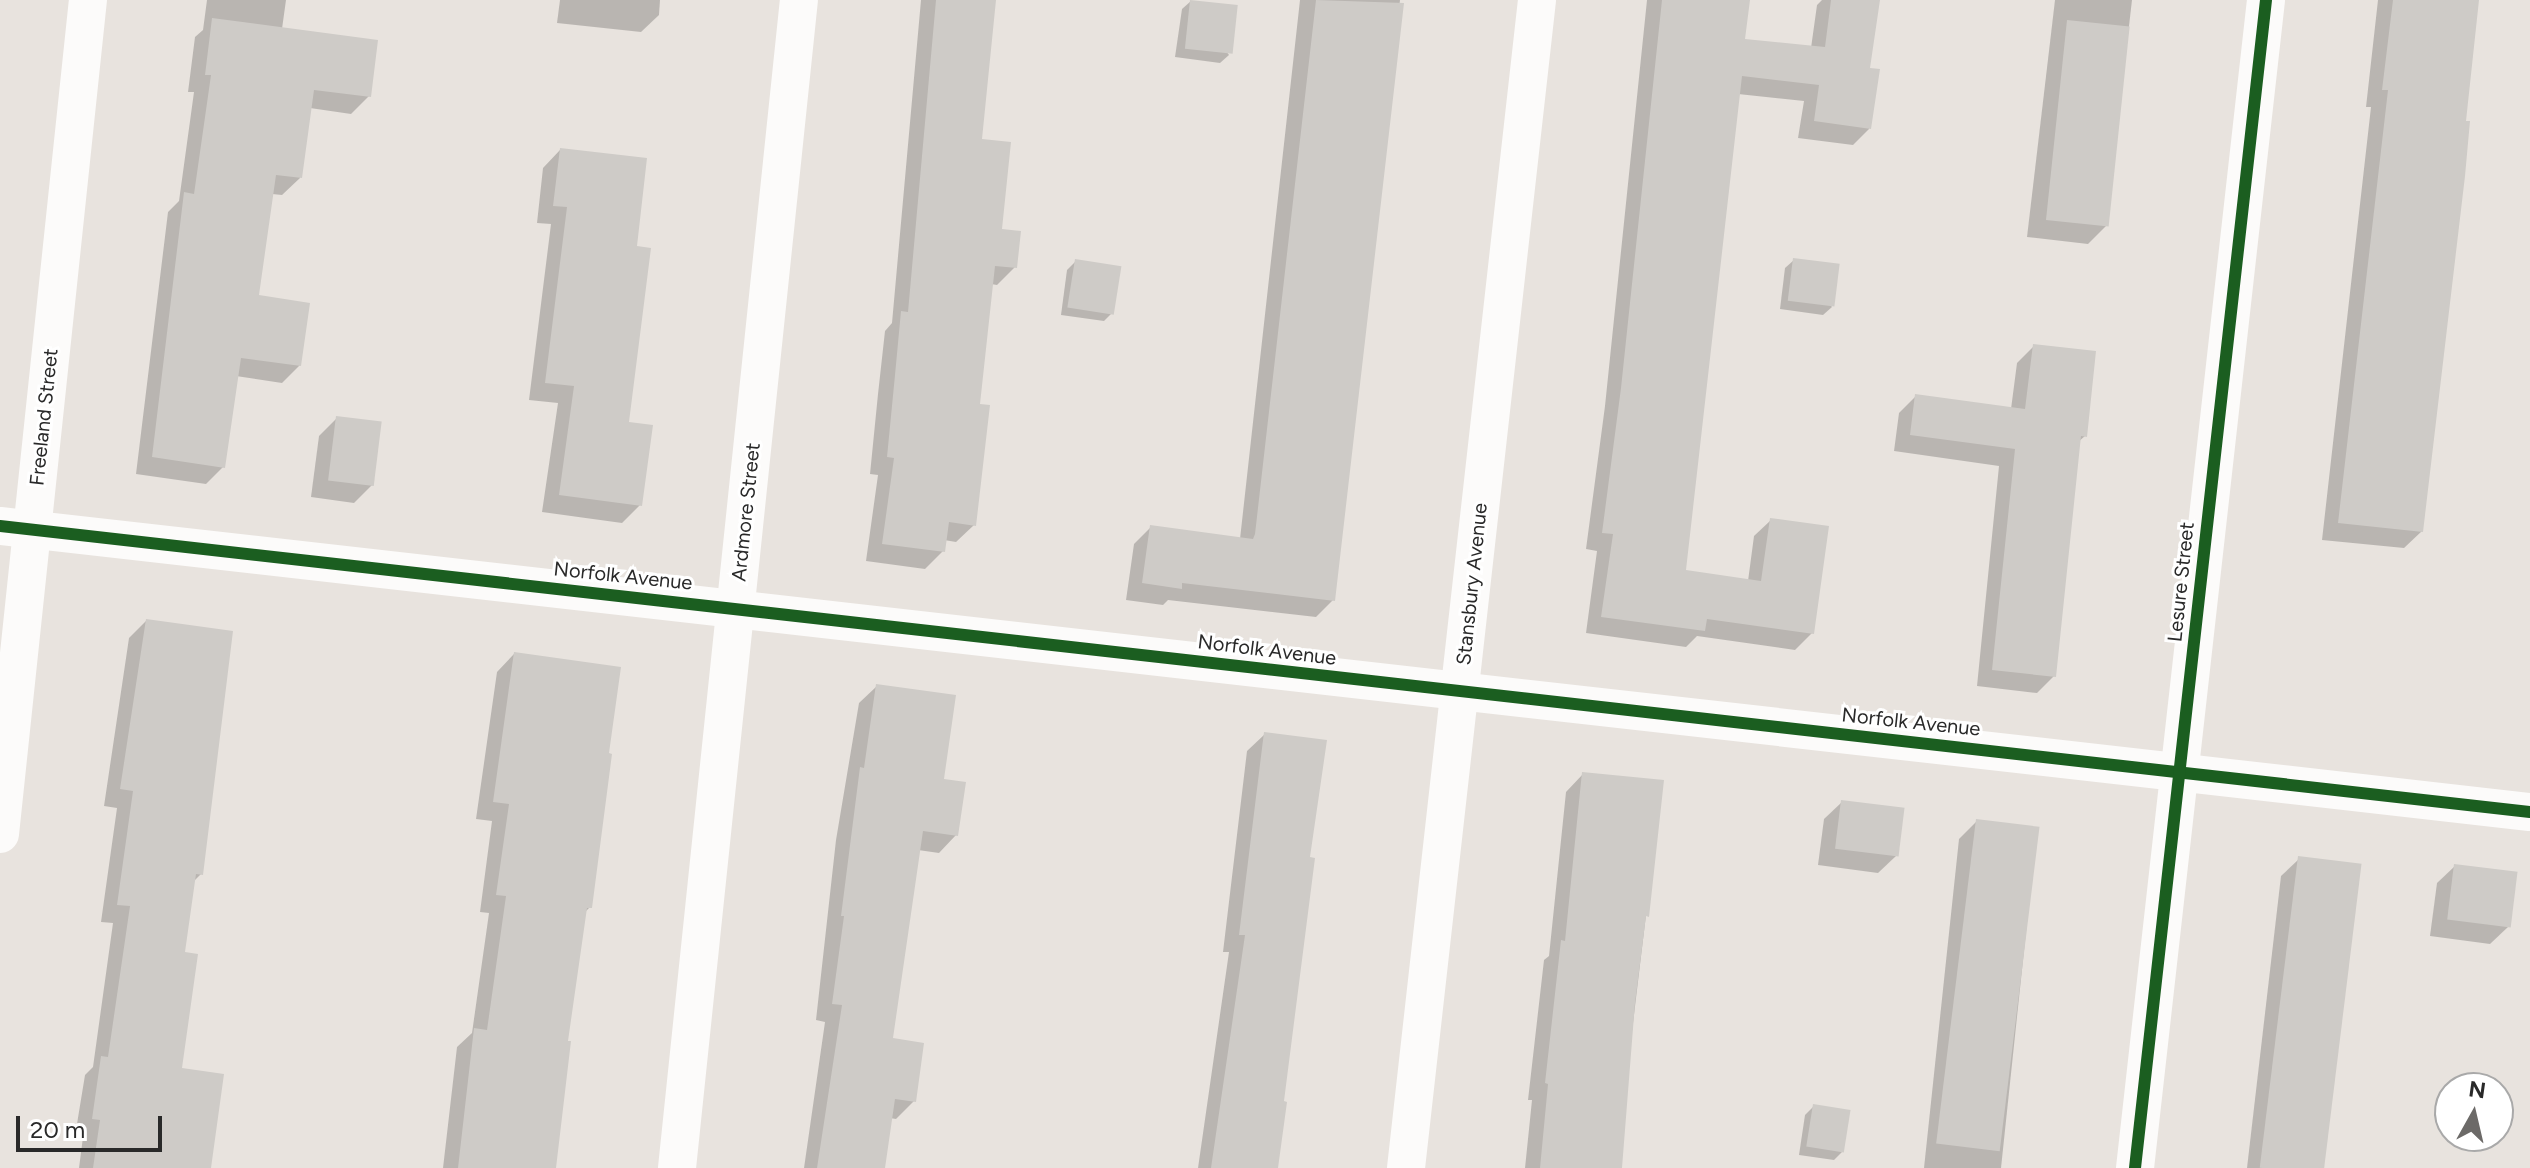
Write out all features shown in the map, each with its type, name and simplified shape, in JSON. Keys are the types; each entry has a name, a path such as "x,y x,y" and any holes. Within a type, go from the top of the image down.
{"street":[{"name":"Freeland Street","path":"0,834 16,528 88,0"},
{"name":"Ardmore Street","path":"677,1168 799,0"},
{"name":"Stansbury Avenue","path":"1406,1168 1537,0"},
{"name":"Lesure Street","path":"2135,1168 2266,0"},
{"name":"Norfolk Avenue","path":"16,528 2530,812"}],"building":[{"path":"936,0 996,0 982,139 1011,142 1002,229 1021,231 1017,268 995,266 980,404 990,405 976,526 949,522 945,552 882,544 894,458 887,457 901,311 908,312"},
{"path":"1190,0 1238,5 1233,54 1185,49"},
{"path":"1316,0 1404,3 1335,601 1182,583 1182,589 1142,583 1150,525 1253,539 1255,534"},
{"path":"1662,0 1750,0 1745,39 1825,47 1831,0 1880,0 1870,68 1880,69 1871,129 1814,121 1819,85 1742,76 1686,570 1761,581 1770,518 1829,526 1814,634 1707,619 1705,631 1601,617 1613,534 1602,533 1621,388"},
{"path":"2393,0 2479,0 2466,121 2470,121 2465,176 2423,532 2338,523 2388,90 2382,90"},
{"path":"212,18 378,40 371,97 314,90 302,178 276,175 259,295 310,303 301,366 241,358 225,468 152,457 184,192 194,194 211,75 205,75"},
{"path":"2067,20 2130,27 2109,226 2046,220"},
{"path":"560,148 647,158 637,246 651,248 629,422 653,425 642,506 559,495 574,386 545,383 567,207 553,206"},
{"path":"1793,258 1840,264 1834,306 1788,301"},
{"path":"1075,259 1121,266 1114,315 1067,307"},
{"path":"2033,344 2096,351 2087,437 2081,436 2056,677 1992,670 2015,449 1910,435 1915,394 2025,409"},
{"path":"336,416 382,422 374,486 328,481"},
{"path":"146,619 233,631 203,875 196,874 185,952 198,954 182,1068 224,1074 211,1168 93,1168 100,1120 92,1119 101,1056 108,1057 130,906 117,905 133,791 120,789"},
{"path":"514,652 621,667 609,753 612,754 592,908 587,908 568,1041 571,1041 556,1168 458,1168 474,1028 487,1030 506,896 496,895 509,804 493,802"},
{"path":"876,684 956,695 944,779 966,782 958,836 923,831 893,1038 924,1043 916,1102 895,1099 885,1168 817,1168 842,1005 832,1004 844,916 841,916 860,767 864,768"},
{"path":"1264,732 1327,740 1310,857 1315,858 1284,1101 1287,1102 1278,1168 1211,1168 1245,935 1239,935"},
{"path":"1582,772 1664,780 1649,917 1646,916 1635,1003 1622,1168 1540,1168 1548,1084 1545,1083 1561,940 1565,941"},
{"path":"1841,800 1905,808 1899,856 1835,849"},
{"path":"1976,819 2040,827 2000,1151 1936,1144"},
{"path":"2298,856 2362,864 2324,1168 2260,1168"},
{"path":"2454,864 2518,872 2511,927 2447,920"},
{"path":"1813,1104 1851,1110 1844,1152 1806,1146"}],"cycle path":[{"path":"2135,1168 2266,0"},
{"path":"0,526 2530,812"}]}
